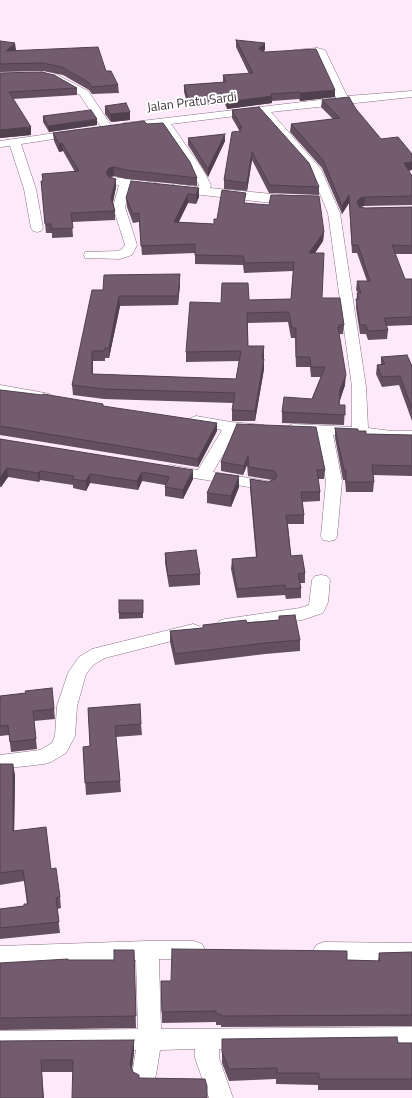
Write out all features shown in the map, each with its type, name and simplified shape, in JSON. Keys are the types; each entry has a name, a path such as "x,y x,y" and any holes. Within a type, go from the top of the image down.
{"street":[{"path":"287,53 321,52 343,100"},
{"path":"43,75 58,78 84,93 107,128"},
{"name":"Jalan Pratu Sardi","path":"0,144 107,128 262,109 412,94"},
{"path":"262,109 315,169 334,212 359,387 360,432"},
{"path":"164,121 197,170 205,185 203,191"},
{"path":"14,142 30,189 37,228"},
{"path":"90,255 120,255 127,252 131,245 119,207 119,182 263,198 329,202"},
{"path":"0,389 62,399"},
{"path":"185,420 231,427 324,430 392,436 412,436"},
{"path":"204,475 231,427"},
{"path":"324,430 334,481 329,536"},
{"path":"159,468 267,485"},
{"path":"0,762 44,757 59,748 65,736 67,706 77,673 86,661 99,653 188,631 302,614 317,609 321,580"},
{"path":"0,955 147,950 217,950"},
{"path":"144,1075 150,1040 147,950"},
{"path":"303,951 412,952"},
{"path":"0,1041 412,1037"},
{"path":"207,1039 207,1058 221,1098"}],"building":[{"path":"236,40 265,43 259,48 265,52 316,49 335,90 271,94 272,96 227,102 225,97 188,99 184,85 226,82 223,75 253,73"},
{"path":"0,41 15,43 6,51 98,47 106,71 111,71 118,85 92,87 88,82 62,67 43,63 0,64"},
{"path":"42,72 54,75 77,88 9,92 31,127 0,130 0,73"},
{"path":"349,97 356,109 381,139 398,137 412,154 412,162 404,163 412,176 412,196 365,197 360,198 357,202 359,207 365,208 412,207 412,246 392,245 405,279 412,279 412,317 384,318 388,330 368,331 366,325 360,325 356,299 359,299 357,293 361,293 357,281 370,281 358,245 352,245 349,195 342,206 323,160 291,124 340,118 322,100"},
{"path":"126,103 130,112 110,114 105,106"},
{"path":"259,107 309,163 319,187 270,185 252,152 247,183 224,180 232,132 241,131 239,128 242,128 232,110"},
{"path":"91,110 97,119 48,126 43,116"},
{"path":"144,121 147,124 163,123 190,162 197,178 126,170 114,167 109,168 106,173 109,177 116,179 111,198 115,211 71,213 73,228 52,229 51,224 45,224 41,181 43,181 42,174 79,171 62,143 59,144 53,133"},
{"path":"225,134 208,169 188,138"},
{"path":"131,181 199,188 196,195 188,194 174,222 214,224 214,219 217,219 222,190 246,193 244,203 269,205 271,195 319,196 324,232 309,253 324,253 322,298 340,298 344,325 339,325 340,327 338,327 346,375 340,390 339,405 345,405 345,415 282,412 284,397 312,399 325,367 311,367 310,357 296,357 296,328 292,328 289,312 247,313 248,346 264,346 262,359 264,359 255,411 232,410 235,393 104,389 72,385 92,290 103,290 104,275 180,274 178,296 119,296 109,348 105,348 104,351 92,351 92,374 236,379 241,351 186,352 190,302 221,303 222,283 248,283 249,300 291,299 294,262 245,263 243,256 195,255 195,244 141,246 139,213 133,214 126,198"},
{"path":"407,355 412,366 412,409 400,376 382,377 377,365 385,364 381,357"},
{"path":"0,390 43,394 103,404 103,406 217,423 198,459 0,426"},
{"path":"237,424 316,427 325,470 317,470 320,492 301,492 304,515 286,515 291,556 302,555 305,573 298,574 301,588 286,589 285,585 237,589 232,559 257,557 250,479 268,482 275,479 277,475 274,471 249,467 248,456 244,466 221,462"},
{"path":"335,428 358,429 358,431 366,431 366,434 412,435 412,466 372,465 374,482 346,482 346,470 344,470"},
{"path":"0,439 193,470 183,490 165,487 169,477 142,472 137,481 90,474 86,481 72,479 74,476 40,471 38,473 7,468 0,478"},
{"path":"216,473 239,476 231,496 207,493"},
{"path":"196,550 200,574 168,576 165,553"},
{"path":"119,600 143,600 143,613 119,613"},
{"path":"295,615 300,640 175,654 170,631 203,628 203,625 246,620 247,623 279,620 279,616"},
{"path":"52,688 54,709 33,711 36,739 10,742 8,725 0,726 0,696"},
{"path":"140,704 141,724 115,726 120,781 85,783 83,747 90,746 88,708"},
{"path":"0,764 13,764 13,831 46,827 51,869 56,868 60,897 56,898 59,922 0,928 0,909 24,906 24,904 28,904 23,870 0,873"},
{"path":"172,949 347,951 347,960 380,961 379,953 412,952 412,1015 221,1016 221,1014 216,1014 216,1011 162,1012 161,981 171,981"},
{"path":"114,950 134,950 136,1016 0,1018 0,963 68,959 114,960"},
{"path":"397,1037 398,1043 412,1043 412,1079 319,1079 319,1073 277,1073 277,1068 229,1069 222,1052 222,1039"},
{"path":"134,1040 130,1064 133,1072 139,1075 139,1078 205,1079 207,1086 207,1098 72,1098 73,1060 41,1060 43,1098 0,1098 0,1041"}]}
